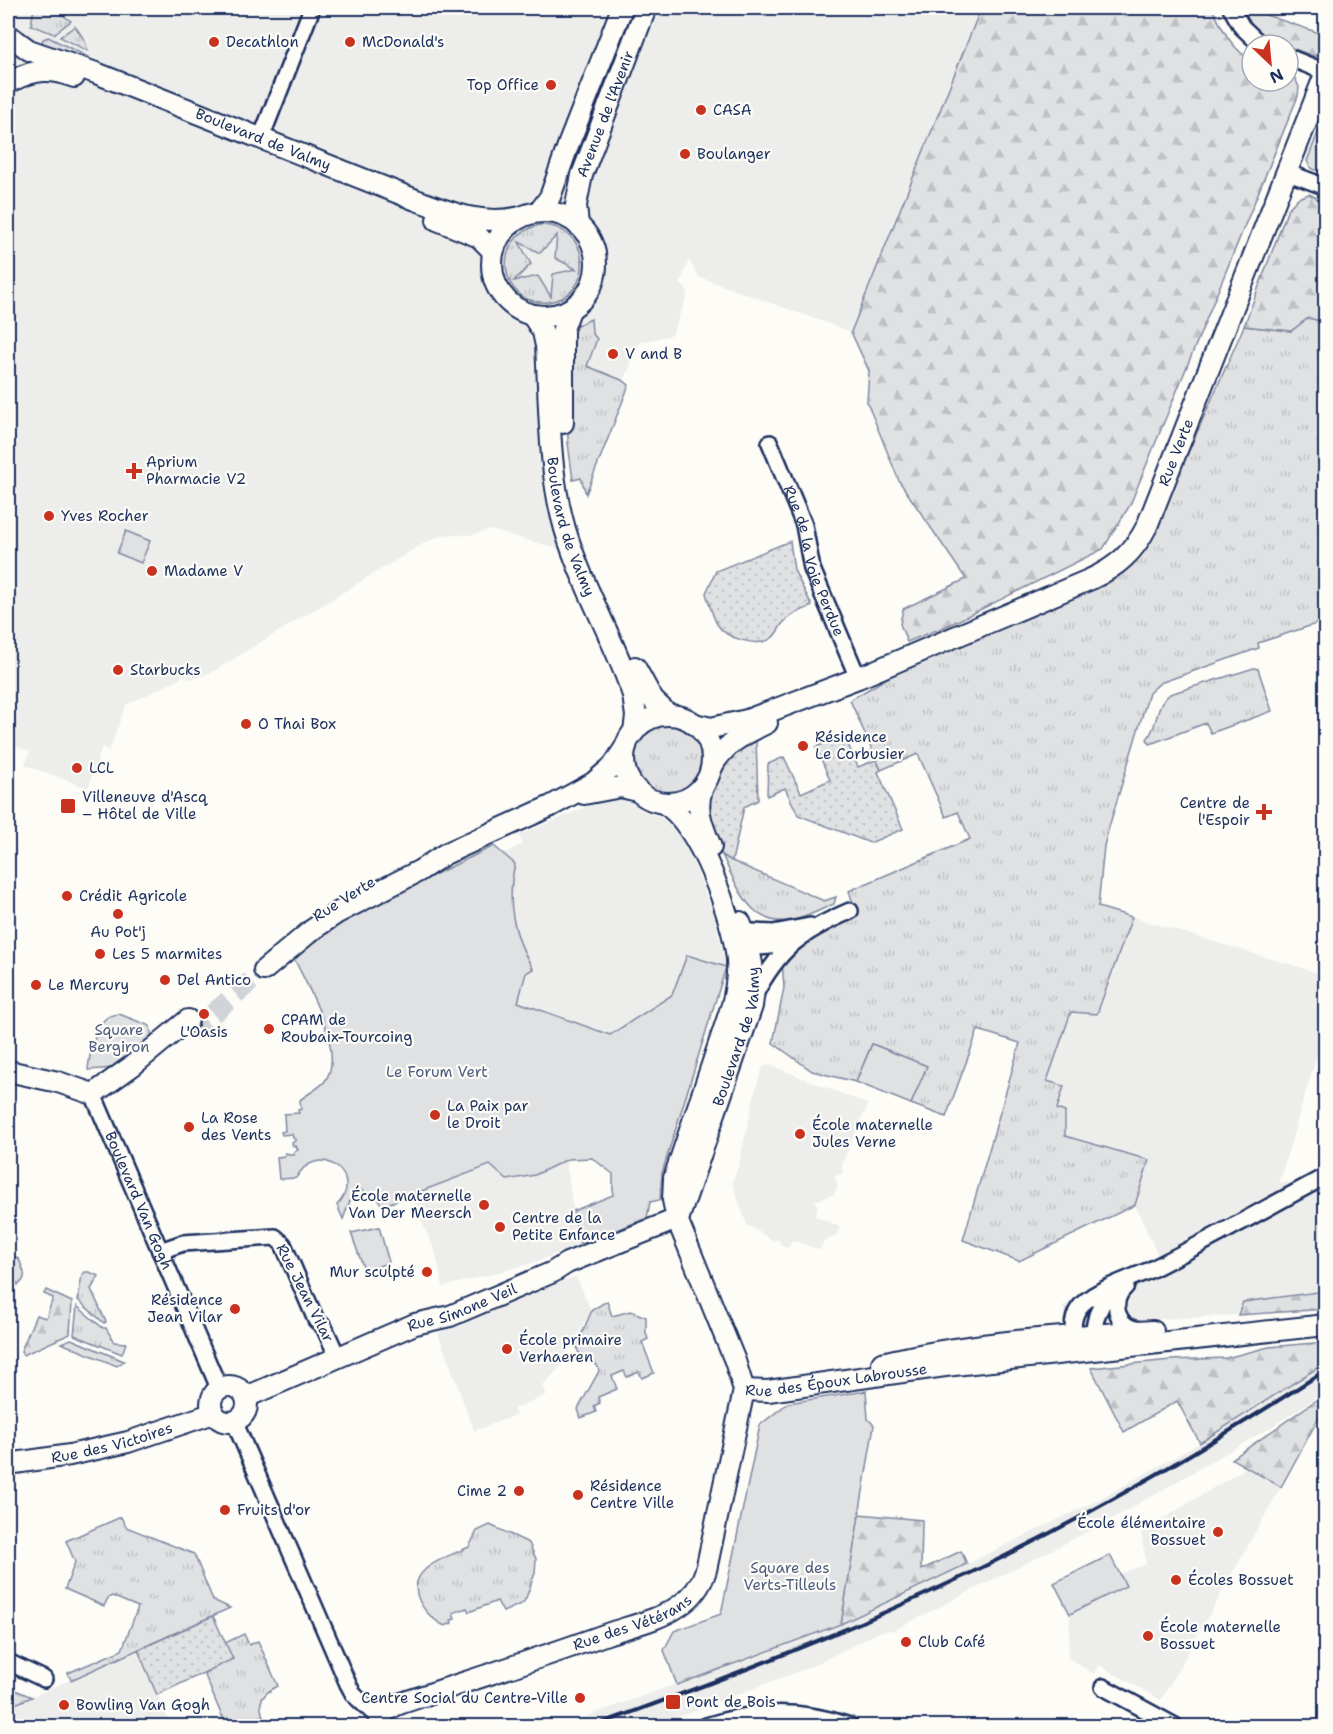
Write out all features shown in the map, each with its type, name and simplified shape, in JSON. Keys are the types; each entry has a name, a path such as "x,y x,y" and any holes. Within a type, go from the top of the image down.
{"main road":[{"name":"Avenue de l'Avenir","path":"530,215 550,197 622,8"},
{"name":"Avenue de l'Avenir","path":"578,225 576,205 582,175 646,8"},
{"name":"Boulevard de Valmy","path":"9,35 29,50 66,62 456,214 493,221 530,215"},
{"path":"9,35 18,55 17,70 11,84"},
{"name":"Boulevard de Valmy","path":"11,84 30,73 43,70 65,73 474,234 486,242 493,251"},
{"name":"Rue Verte","path":"694,723 711,728 736,723 858,678 1091,579 1116,565 1134,548 1147,526 1325,72"},
{"path":"557,213 578,225 592,244 596,267 590,290 570,310 551,316 532,315 512,306 498,290 492,268 493,251 501,234 530,215 557,213"},
{"name":"Boulevard de Valmy","path":"570,310 564,321 563,329 563,445 566,475 578,530 640,679 653,700 669,715"},
{"name":"Boulevard de Valmy","path":"532,315 543,332 546,346 554,470 561,514 570,543 633,695 636,716 630,739"},
{"name":"Rue Verte","path":"708,776 725,748 743,736 858,678"},
{"path":"669,715 682,717 694,723 710,744 712,754 708,776 689,798 679,802 663,803 647,798 638,791 626,773 624,762 630,739 649,719 669,715"},
{"name":"Rue Verte","path":"259,968 328,919 378,890 419,871 445,854 550,806 604,775 619,759 630,739"},
{"name":"Boulevard de Valmy","path":"677,1219 682,1212 753,998 754,974 701,822 698,803 708,776"},
{"name":"Rue Verte","path":"550,806 610,788 629,788 638,791"},
{"name":"Boulevard de Valmy","path":"663,803 677,812 695,838 741,936 736,990 676,1168 673,1200 677,1219 735,1361 744,1390"},
{"path":"8,1071 65,1084 93,1094 132,1066 177,1044 189,1026"},
{"name":"Rue Simone Veil","path":"246,1397 415,1324 450,1316 553,1272 567,1263 677,1219"},
{"name":"Rue des Époux Labrousse","path":"744,1390 774,1380 863,1367 931,1351 1326,1325"},
{"name":"Rue des Époux Labrousse","path":"1082,1341 1147,1331 1304,1327"},
{"path":"236,1387 246,1397 247,1405 244,1413 234,1421 222,1420 214,1413 211,1400 219,1388 236,1387"},
{"name":"Rue des Vétérans","path":"379,1723 389,1708 609,1634 670,1611 688,1599 699,1588 706,1570 744,1390"},
{"name":"Rue des Victoires","path":"8,1464 128,1442 214,1413"}],"street":[{"path":"261,138 312,8"},
{"path":"1231,8 1248,33"},
{"path":"1300,62 1325,72"},
{"path":"1286,172 1326,187"},
{"name":"Rue de la Voie Perdue","path":"770,443 804,525 812,569 858,678"},
{"path":"753,998 773,964 789,946 824,922 850,911"},
{"path":"741,936 773,933 824,922"},
{"path":"741,936 774,945 800,937"},
{"name":"Boulevard Van Gogh","path":"93,1094 219,1388"},
{"path":"1082,1341 1075,1316 1085,1302 1326,1176"},
{"name":"Rue Jean Vilar","path":"160,1251 183,1243 275,1237 283,1244 316,1320 324,1327 338,1358"},
{"path":"1082,1341 1103,1302 1150,1270"},
{"name":"Rue des Époux Labrousse","path":"1126,1286 1119,1296 1118,1314 1129,1328 1147,1331"},
{"path":"234,1421 348,1684 354,1695 379,1723"},
{"path":"8,1662 44,1679"},
{"path":"1102,1687 1167,1725"},
{"path":"706,1726 749,1716 782,1712 816,1716 850,1726"}],"shaded area":[{"path":"8,8 981,8 851,332 699,277 689,260 680,283 688,291 672,335 640,342 624,381 586,366 530,336 533,344 544,493 560,549 490,530 472,535 444,535 426,542 217,669 190,679 183,675 178,680 126,705 109,750 102,747 88,788 25,765 30,752 8,743"},
{"path":"622,798 633,802 640,809 666,819 681,831 715,918 726,967 687,955 672,995 610,1035 518,1002 526,973 532,969 518,940 512,917 510,894 515,864 503,854 523,844 519,835 605,799"},
{"path":"1132,917 1325,975 1325,1028 1279,1182 1319,1186 1325,1198 1325,1291 1244,1302 1238,1315 1142,1320 1068,1329 1063,1306 1159,1258 1135,1205 1148,1160 1065,1136 1065,1112 1057,1109 1047,1081 1071,1012 1098,1014"},
{"name":"École maternelle Jules Verne","path":"770,1065 868,1104 842,1163 843,1173 834,1177 838,1185 834,1194 815,1201 818,1207 815,1216 840,1227 836,1236 824,1241 820,1250 792,1240 788,1248 781,1245 778,1239 774,1241 747,1225 732,1182 739,1164 756,1087 763,1067"},
{"name":"Centre de la Petite Enfance","path":"566,1160 580,1244 536,1262 443,1287 435,1251 410,1195 490,1165 535,1175"},
{"name":"École primaire Verhaeren","path":"576,1276 591,1310 562,1365 542,1386 546,1395 514,1409 516,1415 474,1431 438,1333"},
{"path":"1325,1363 1325,1392 1268,1429 1103,1524 894,1630 882,1631 810,1667 654,1726 560,1726 841,1624 1094,1502 1200,1443"},
{"name":"Écoles Bossuet","path":"1246,1468 1281,1487 1161,1700 1099,1665 1094,1674 1068,1658 1070,1614 1126,1587 1120,1574 1146,1564 1141,1532"},
{"path":"138,1650 171,1726 8,1726 8,1707"}],"green space":[{"path":"34,8 53,8 71,21 54,34 31,25"},
{"path":"981,8 1212,8 1223,30 1240,52 1240,93 1298,93 1130,505 1103,549 949,625 907,642 900,624 903,609 966,579 899,481 867,402 869,371 851,332"},
{"path":"1265,8 1263,14 1325,35 1325,37 1316,57 1300,51 1300,33 1259,33 1251,27 1239,9"},
{"path":"75,26 85,41 88,51 60,37"},
{"path":"48,37 88,57 88,63 40,49 43,39"},
{"path":"1325,114 1325,174 1311,168 1307,161"},
{"path":"1309,194 1325,202 1325,318 1317,320 1308,318 1291,331 1244,326 1288,209 1298,198"},
{"path":"540,225 557,228 570,236 578,247 582,261 581,275 575,287 564,297 548,302 531,301 519,294 510,283 506,270 507,256 513,242 524,232","holes":["557,235 555,258 576,269 553,274 551,297 538,276 514,281 531,264 519,242 540,253"]},
{"path":"1308,318 1317,320 1326,348 1325,621 1258,643 1259,648 1160,683 1149,693 1104,846 1098,907 1132,917 1097,1014 1071,1012 1047,1081 1064,1086 1057,1109 1065,1112 1065,1136 1149,1160 1135,1205 1019,1261 963,1240 1020,1043 978,1030 946,1117 911,1104 926,1066 872,1044 856,1082 812,1071 773,1043 784,988 782,961 820,932 857,916 849,891 970,839 958,812 946,817 918,754 881,770 850,700 899,671 1127,569 1150,539 1244,326 1291,331"},
{"path":"591,319 592,333 597,339 587,366 629,385 586,494 581,478 573,480 568,443 567,331"},
{"path":"126,531 150,541 141,563 117,553"},
{"path":"790,541 794,570 812,606 789,617 774,636 766,641 751,642 727,634 717,624 706,593 716,571"},
{"path":"1254,668 1258,669 1272,711 1211,733 1206,723 1150,744 1147,739 1151,734 1161,704 1170,694"},
{"path":"668,722 682,725 694,733 702,745 705,759 702,773 694,785 682,793 668,796 654,793 642,785 634,773 631,759 634,745 642,733 654,725"},
{"path":"844,735 858,767 876,760 881,770 878,772 903,829 870,843 798,815 785,788 767,796 768,764 784,757 801,793 830,780 816,747"},
{"path":"756,739 758,800 744,807 732,861 722,855 713,838 707,801 718,782 723,766 739,750"},
{"name":"Le Forum Vert","path":"494,846 515,864 511,892 513,918 520,944 533,969 526,973 518,1002 610,1035 672,995 687,955 726,967 662,1173 660,1200 650,1202 647,1218 580,1244 573,1211 613,1195 613,1174 592,1158 568,1159 535,1175 507,1180 490,1165 382,1206 377,1197 355,1188 343,1219 337,1205 344,1194 346,1183 343,1173 336,1166 326,1162 316,1162 305,1167 296,1178 279,1179 277,1157 285,1156 285,1153 294,1155 294,1152 298,1150 296,1146 293,1146 292,1143 296,1140 292,1134 282,1135 281,1132 285,1131 284,1114 299,1113 300,1100 323,1084 330,1068 331,1053 328,1036 315,1000 293,956 331,928"},
{"path":"722,855 824,901 836,897 834,904 790,921 776,921 764,917 746,901"},
{"name":"Square Bergiron","path":"119,1014 150,1026 152,1039 116,1068 88,1070 95,1036 101,1023 112,1015"},
{"path":"872,1044 927,1066 911,1104 856,1082"},
{"path":"379,1227 389,1262 365,1272 351,1233"},
{"path":"8,1253 19,1259 23,1270 23,1280 18,1285 11,1272 8,1273"},
{"path":"85,1272 99,1276 91,1289 106,1322 104,1323 78,1300 82,1275"},
{"path":"46,1290 72,1302 70,1334 23,1355 21,1351 36,1315 46,1318 53,1298 44,1294"},
{"path":"1325,1291 1325,1309 1238,1315 1243,1302"},
{"path":"607,1301 612,1316 631,1311 646,1317 648,1339 642,1342 654,1373 642,1378 639,1372 627,1377 624,1371 612,1376 617,1389 598,1397 600,1403 594,1406 596,1412 581,1418 578,1409 599,1371 595,1363 580,1354 577,1345 592,1310"},
{"path":"77,1306 103,1328 106,1328 114,1342 126,1343 122,1354 74,1335"},
{"path":"71,1339 124,1361 117,1366 61,1343"},
{"path":"1325,1342 1325,1363 1200,1443 1177,1401 1124,1432 1091,1368 1171,1360 1226,1358 1269,1347"},
{"name":"Square des Verts-Tilleuls","path":"866,1391 868,1419 874,1425 841,1624 677,1685 664,1650 674,1631 721,1614 760,1425 788,1403"},
{"path":"1325,1394 1325,1406 1281,1487 1232,1459"},
{"path":"859,1514 922,1520 921,1570 961,1551 967,1564 841,1624"},
{"path":"121,1517 126,1527 194,1554 213,1600 230,1608 71,1680 68,1673 122,1650 138,1607 112,1596 108,1598 104,1606 65,1589 75,1562 66,1541"},
{"path":"490,1525 529,1543 536,1559 535,1573 526,1598 523,1603 503,1612 497,1601 469,1612 467,1608 453,1613 455,1619 445,1626 433,1618 421,1604 416,1589 418,1580 430,1565 469,1547 477,1531"},
{"path":"1110,1555 1126,1586 1070,1614 1054,1583"},
{"path":"213,1616 233,1659 157,1695 138,1650"},
{"path":"244,1634 249,1645 258,1641 278,1686 262,1698 261,1708 267,1726 226,1726 204,1673 232,1659 225,1643"},
{"path":"8,1687 32,1697 8,1707"}],"tunnel":[{"path":"190,1033 264,970"}],"railway":[{"path":"594,1726 816,1641 904,1604 996,1561 1140,1484 1326,1370"}],"place":[{"name":"Decathlon","path":"214,42"},
{"name":"McDonald's","path":"350,42"},
{"name":"Top Office","path":"551,85"},
{"name":"CASA","path":"701,110"},
{"name":"Boulanger","path":"685,154"},
{"name":"V and B","path":"613,354"},
{"name":"Aprium Pharmacie V2","path":"134,471"},
{"name":"Yves Rocher","path":"49,516"},
{"name":"Madame V","path":"152,571"},
{"name":"Starbucks","path":"118,670"},
{"name":"O Thai Box","path":"246,724"},
{"name":"Résidence Le Corbusier","path":"803,746"},
{"name":"LCL","path":"77,768"},
{"name":"Villeneuve d'Ascq – Hôtel de Ville","path":"68,806"},
{"name":"Centre de l'Espoir","path":"1264,812"},
{"name":"Crédit Agricole","path":"67,896"},
{"name":"Au Pot'j","path":"118,914"},
{"name":"Les 5 marmites","path":"100,954"},
{"name":"Del Antico","path":"165,980"},
{"name":"Le Mercury","path":"36,985"},
{"name":"L'Oasis","path":"204,1014"},
{"name":"CPAM de Roubaix-Tourcoing","path":"269,1029"},
{"name":"La Paix par le Droit","path":"435,1115"},
{"name":"La Rose des Vents","path":"189,1127"},
{"name":"École maternelle Jules Verne","path":"800,1134"},
{"name":"École maternelle Van Der Meersch","path":"484,1205"},
{"name":"Centre de la Petite Enfance","path":"500,1227"},
{"name":"Mur sculpté","path":"427,1272"},
{"name":"Résidence Jean Vilar","path":"235,1309"},
{"name":"École primaire Verhaeren","path":"507,1349"},
{"name":"Cime 2","path":"519,1491"},
{"name":"Résidence Centre Ville","path":"578,1495"},
{"name":"Fruits d'or","path":"225,1510"},
{"name":"École élémentaire Bossuet","path":"1218,1532"},
{"name":"Écoles Bossuet","path":"1176,1580"},
{"name":"École maternelle Bossuet","path":"1148,1636"},
{"name":"Club Café","path":"906,1642"},
{"name":"Centre Social du Centre-Ville","path":"580,1698"},
{"name":"Pont de Bois","path":"673,1702"},
{"name":"Bowling Van Gogh","path":"64,1705"}]}
